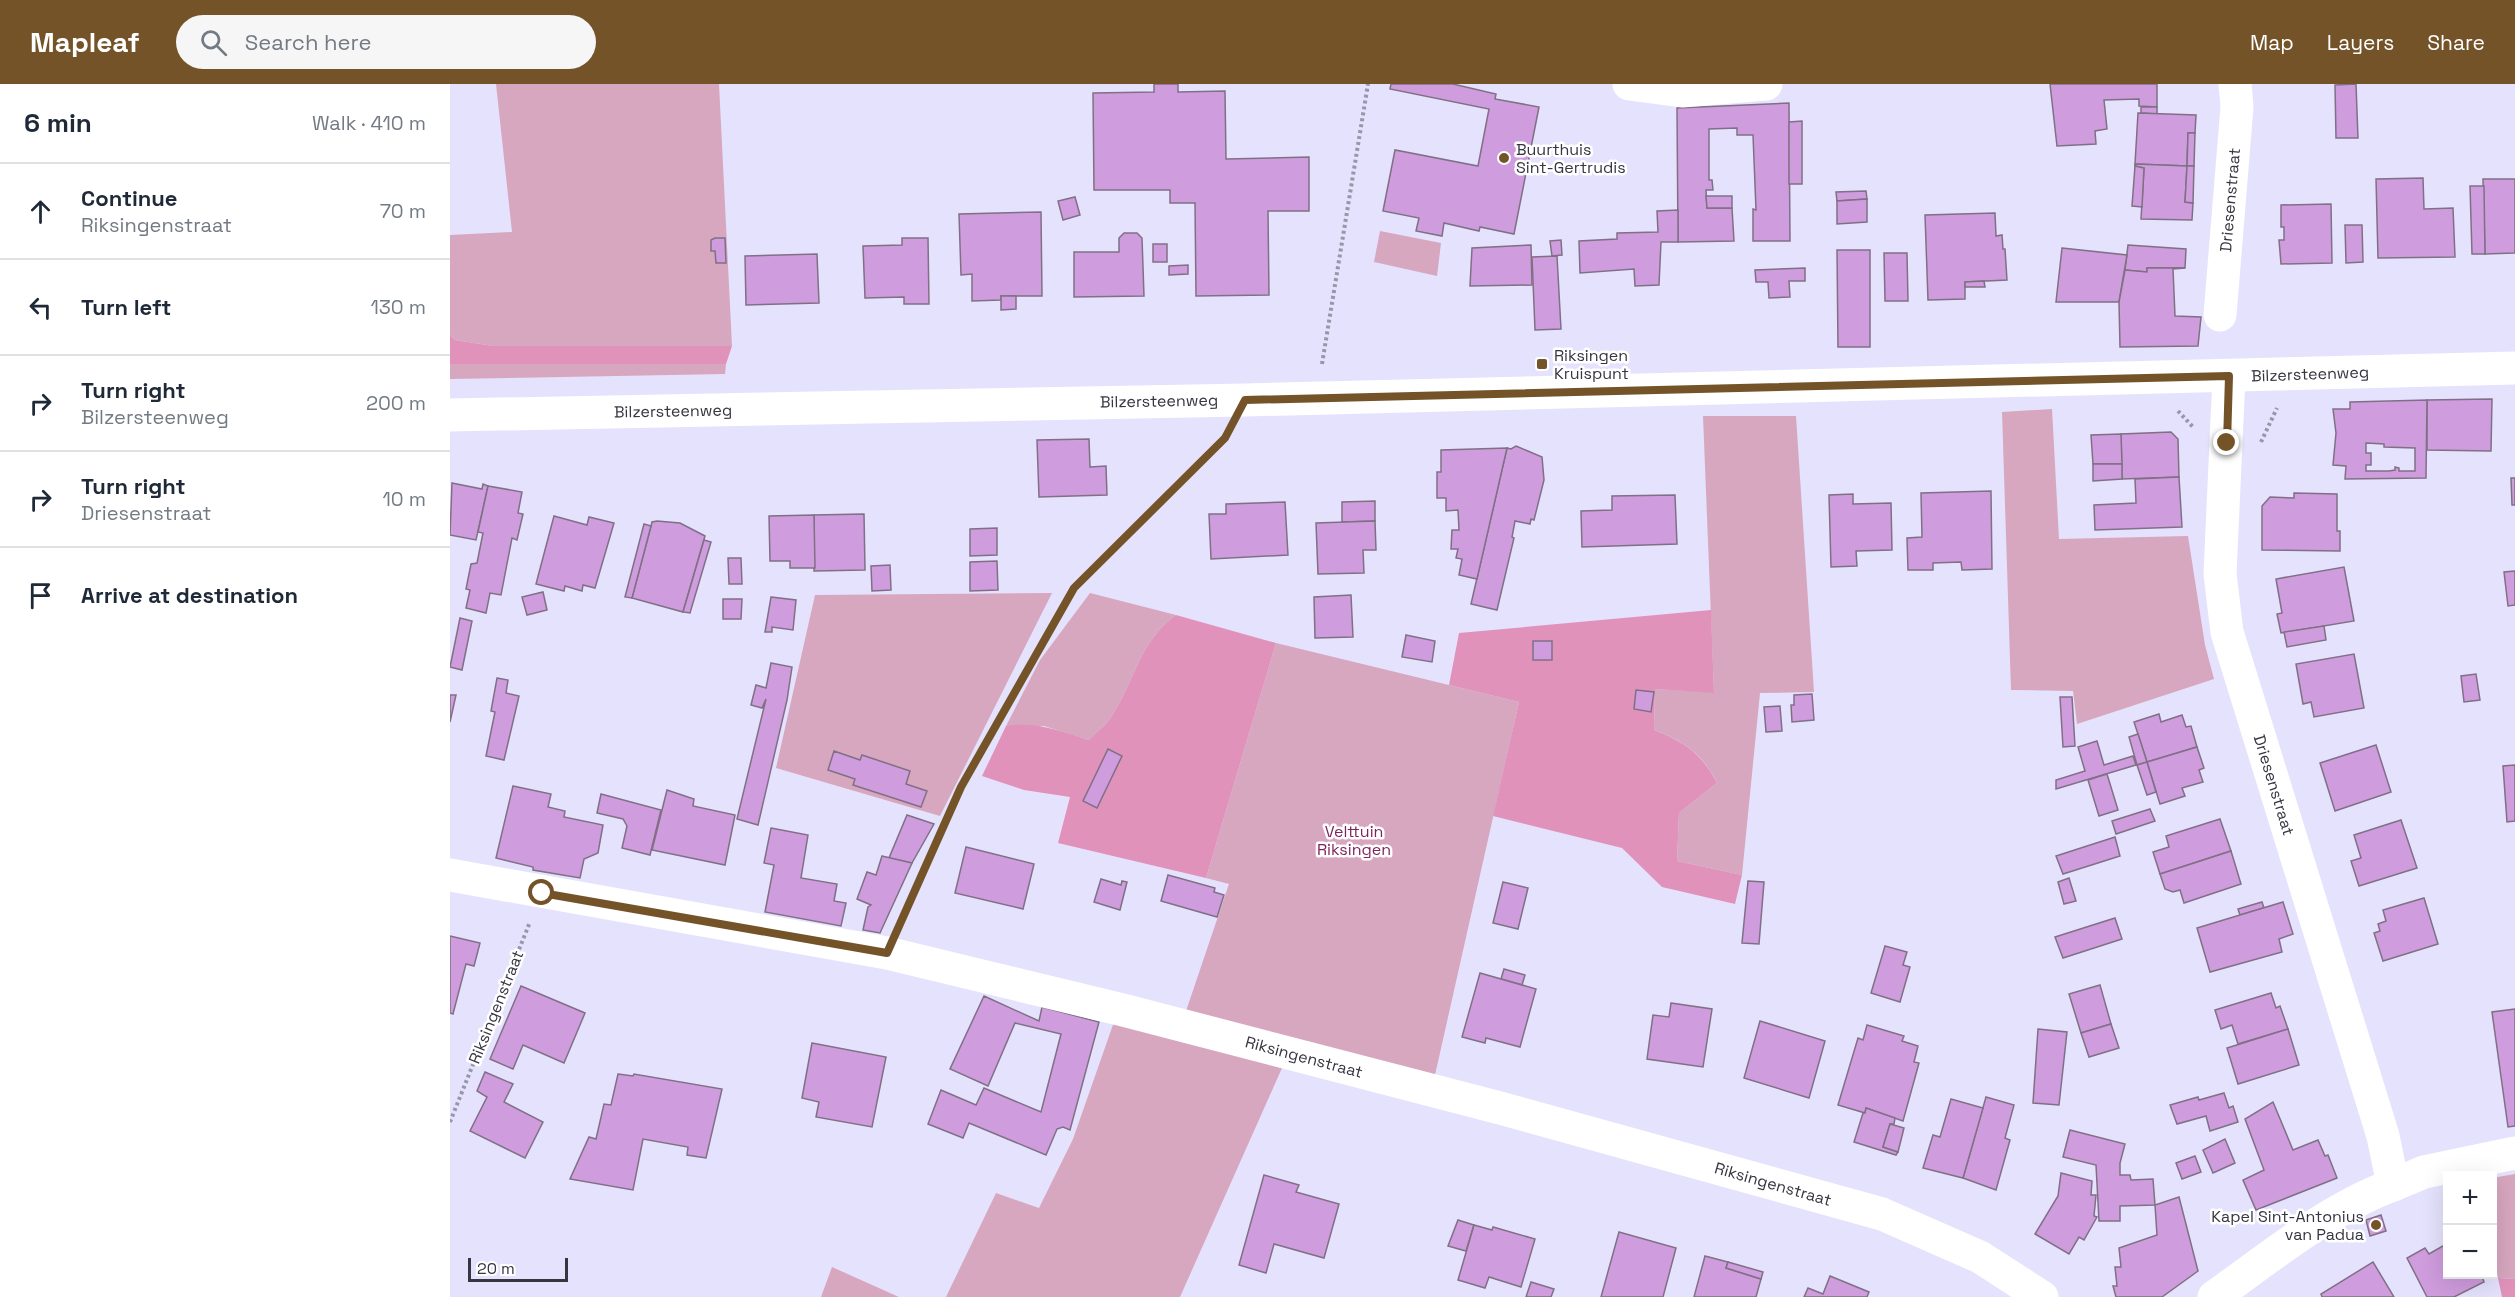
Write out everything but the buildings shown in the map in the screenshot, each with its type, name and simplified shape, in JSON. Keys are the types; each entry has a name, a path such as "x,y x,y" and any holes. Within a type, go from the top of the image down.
{"street":[{"path":"1629,84 1682,91 1766,84"},
{"name":"Driesenstraat","path":"2220,315 2237,106 2235,84"},
{"name":"Bilzersteenweg","path":"450,416 1245,400 2515,368"},
{"name":"Driesenstraat","path":"2229,376 2220,574 2227,632 2383,1136 2392,1185"},
{"name":"Riksingenstraat","path":"450,875 887,953 1123,1010 1488,1105 1882,1214 1980,1257 2042,1297"},
{"path":"2214,1297 2310,1229 2375,1191 2424,1172 2515,1154"}],"path":[{"path":"1315,398 1368,84"},
{"path":"887,953 961,787 1074,588 1225,438 1245,400"},
{"path":"2260,445 2274,411 2279,405"},
{"name":"Riksingenstraat","path":"450,1122 542,893"}],"green space":[{"path":"496,84 719,84 732,346 493,346 455,340 450,335 450,235 512,232"},
{"path":"1380,231 1441,243 1437,276 1374,262"},
{"path":"450,364 726,364 725,374 450,379"},
{"path":"2052,409 2059,539 2188,536 2205,645 2214,679 2077,724 2073,691 2011,690 2002,412"},
{"path":"1703,416 1796,416 1814,692 1760,693 1742,875 1677,861 1679,813 1717,783 1712,773 1692,750 1675,739 1654,730 1655,689 1714,692"},
{"path":"1052,593 940,816 776,768 815,595"},
{"path":"1090,593 1176,615 1153,638 1118,706 1109,720 1089,740 1044,726 1006,726 1040,660"},
{"name":"Velttuin Riksingen","path":"1276,643 1519,702 1435,1075 1185,1014 1229,884 1206,878"},
{"path":"1115,1019 1282,1068 1180,1297 946,1297 996,1193 1039,1208 1073,1139"},
{"path":"2515,1174 2515,1279 2498,1278 2497,1177"},
{"path":"832,1267 899,1297 821,1297"}],"shaded area":[{"path":"450,335 455,340 493,346 732,346 726,364 450,364"},
{"path":"1711,610 1714,693 1655,689 1654,730 1675,739 1692,750 1712,773 1717,783 1679,813 1677,861 1742,875 1735,904 1662,887 1622,848 1493,816 1519,702 1449,685 1459,633"},
{"path":"1176,615 1276,643 1206,878 1058,843 1070,797 1024,790 982,776 1006,726 1038,726 1089,740 1107,723 1118,706 1153,638"},
{"path":"2498,1278 2515,1279 2515,1297 2502,1297"}],"place":[{"name":"Buurthuis Sint-Gertrudis","path":"1504,158"},
{"name":"Riksingen Kruispunt","path":"1542,364"},
{"name":"Kapel Sint-Antonius van Padua","path":"2376,1225"}],"route":[{"path":"542,893 887,953 961,787 1074,588 1225,438 1245,400 2229,376 2227,443"}]}
